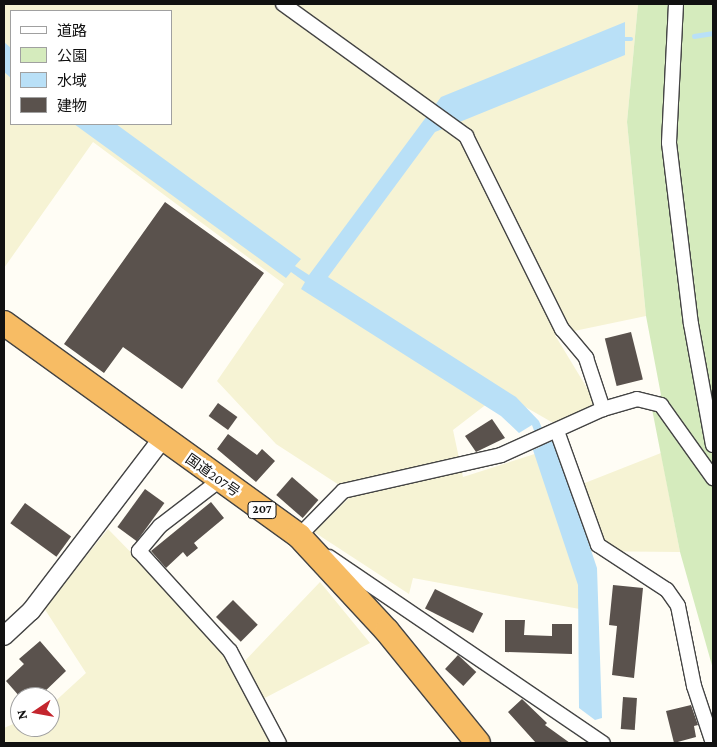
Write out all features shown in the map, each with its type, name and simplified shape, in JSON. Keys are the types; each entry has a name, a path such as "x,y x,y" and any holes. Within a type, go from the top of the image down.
{"highway":[{"name":"国道207号","path":"4,322 162,439 298,536 386,630 478,743"}],"street":[{"path":"283,4 466,136 562,329 586,358 603,409"},
{"path":"676,4 669,143 691,324 713,445"},
{"path":"603,743 298,536 343,491 501,455 603,409 637,399 661,405 713,478"},
{"path":"546,435 598,545 667,590 678,606 694,686 713,743"},
{"path":"4,636 31,611 162,439"},
{"path":"220,480 160,526 139,551 230,651 279,743"}],"shaded area":[{"path":"4,4 638,4 627,122 646,316 555,335 596,403 555,424 501,393 453,430 463,477 544,451 567,490 661,453 680,552 576,551 585,610 413,578 409,594 314,532 353,494 276,444 217,381 284,284 93,142 4,268"},
{"path":"108,529 241,665 320,582 370,643 261,700 284,743 4,743 4,728 10,725 10,737 60,737 60,697 86,673 44,608"}],"green space":[{"path":"638,4 713,4 713,669 680,552 652,409 661,395 646,316 627,122"}],"water":[{"path":"625,22 625,55 435,132 328,277 516,397 539,421 548,443 554,440 597,568 602,718 595,720 579,708 578,585 533,450 540,447 532,425 519,433 501,416 301,289 305,282 291,272 286,278 75,125 117,125 301,259 295,266 309,275 441,97"},
{"path":"4,42 10,47 10,77 4,72"}],"building":[{"path":"165,202 264,273 182,389 123,347 104,373 64,344"},
{"path":"631,332 643,380 617,386 605,339"},
{"path":"218,403 237,417 228,430 209,416"},
{"path":"492,419 505,438 476,452 465,436"},
{"path":"228,434 257,455 262,449 275,461 256,482 217,449"},
{"path":"292,477 318,500 303,518 276,495"},
{"path":"145,489 164,503 137,541 117,527"},
{"path":"211,502 224,518 194,543 198,548 187,557 183,552 166,568 151,551"},
{"path":"25,503 71,537 56,557 10,523"},
{"path":"613,585 643,588 634,678 612,675 617,626 609,625"},
{"path":"435,589 483,614 473,633 425,609"},
{"path":"233,600 258,625 241,642 216,617"},
{"path":"505,620 525,620 524,635 552,636 552,624 572,624 572,654 505,652"},
{"path":"40,641 66,671 49,687 11,687 6,681 24,664 19,659"},
{"path":"458,655 476,672 463,686 445,669"},
{"path":"623,697 637,698 635,730 621,729"},
{"path":"522,699 547,723 545,725 570,743 536,743 508,712"},
{"path":"691,705 698,725 694,726 696,737 674,743 666,711"}],"waterway":[{"path":"694,36 713,33"},
{"path":"621,39 631,39"}]}
